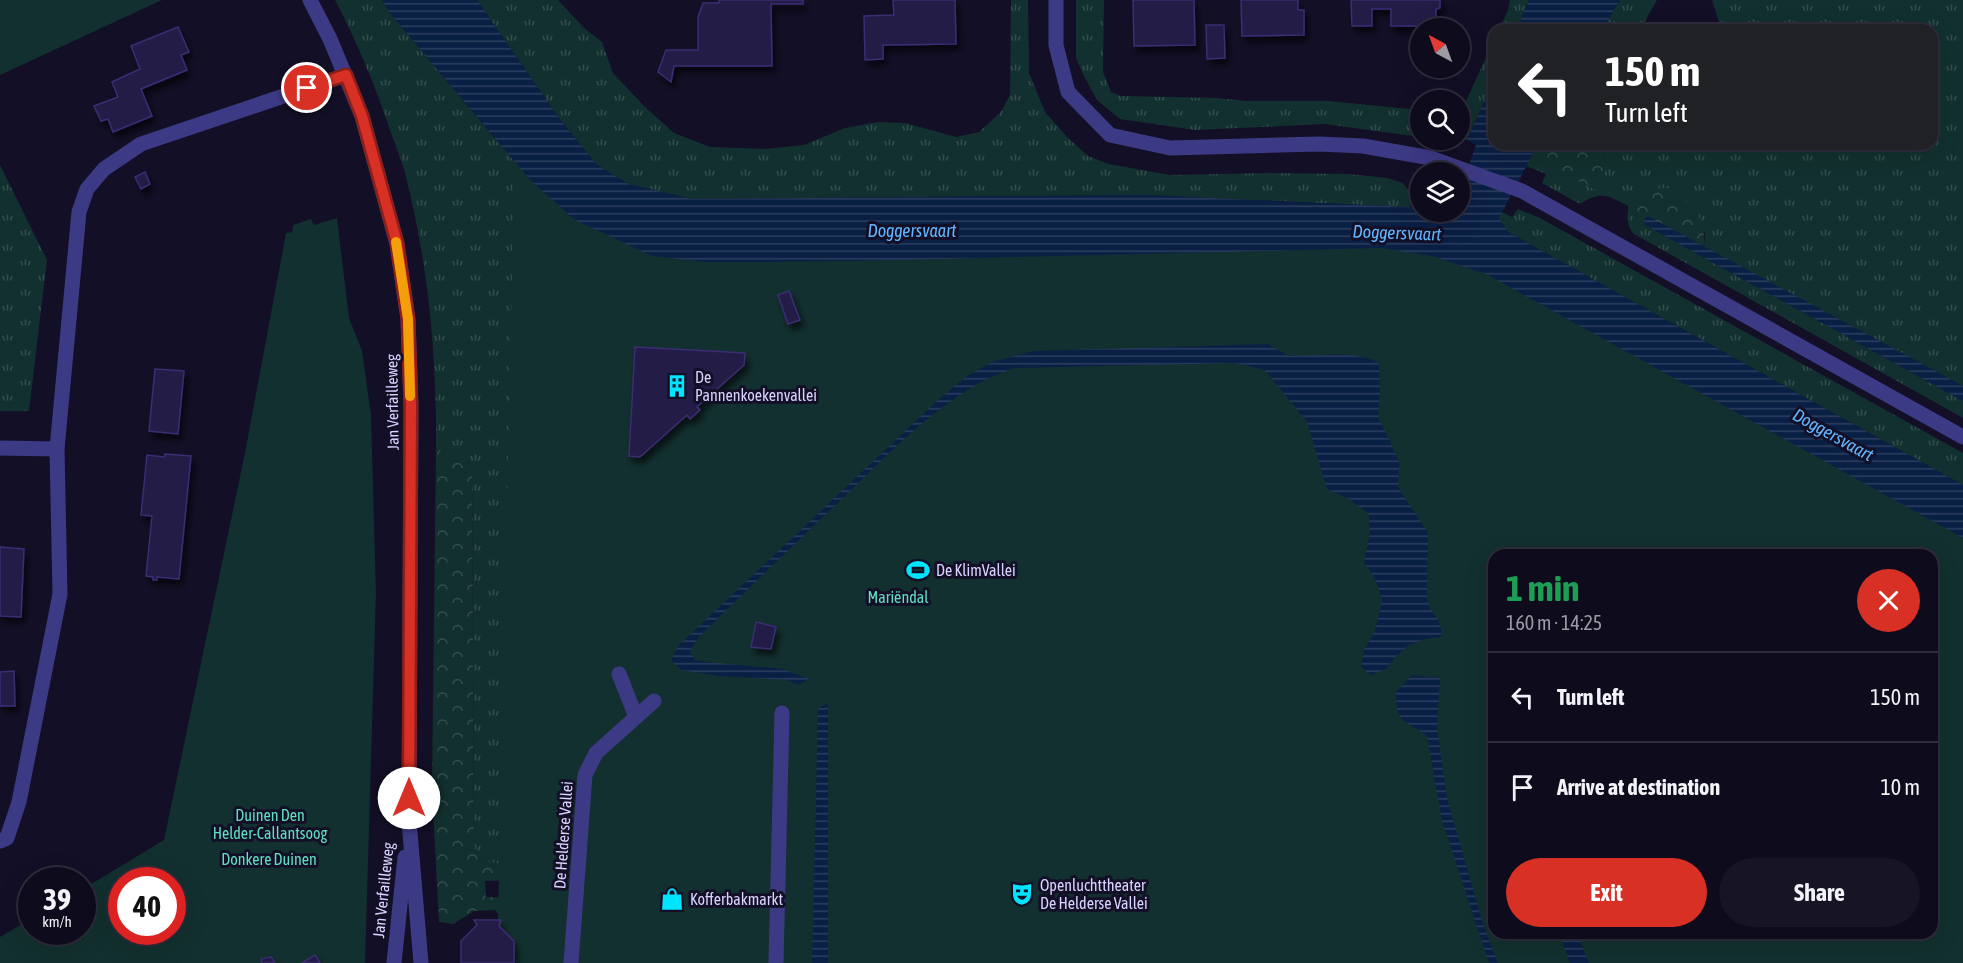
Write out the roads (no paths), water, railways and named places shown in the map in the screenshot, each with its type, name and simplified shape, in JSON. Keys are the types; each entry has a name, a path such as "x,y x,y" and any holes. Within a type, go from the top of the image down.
{"street":[{"name":"Jan Verfailleweg","path":"310,0 330,39 362,116 394,234 408,319 411,406 409,821 422,963"},
{"path":"1056,0 1056,45 1068,92 1110,135 1170,148 1319,144 1363,146 1448,163 1522,191 1963,437"},
{"path":"0,841 7,838 19,802 60,594 57,449 79,212 87,189 104,169 141,144 346,75"},
{"path":"0,448 57,449"},
{"path":"619,674 636,717"},
{"name":"De Helderse Vallei","path":"571,963 585,775 596,753 654,701"},
{"path":"776,963 782,713"},
{"name":"Jan Verfailleweg","path":"394,963 409,821"}],"water":[{"name":"Doggersvaart","path":"382,0 477,0 559,118 596,164 628,184 692,199 1145,195 1410,207 1410,222 1470,222 1470,162 1476,145 1470,142 1470,133 1488,93 1488,150 1535,150 1499,218 1508,232 1963,485 1963,538 1486,274 1432,256 1380,248 901,260 705,262 652,256 575,220 530,180 389,12"},
{"path":"1529,0 1620,0 1606,24 1519,24"},
{"path":"1648,216 1963,386 1963,401 1645,225 1644,220"},
{"path":"1268,344 1289,356 1343,354 1368,358 1379,363 1378,418 1399,462 1398,487 1428,533 1427,595 1429,607 1441,628 1441,637 1425,639 1409,645 1395,657 1386,669 1371,675 1361,667 1364,650 1375,631 1382,600 1376,581 1364,562 1370,533 1369,514 1349,499 1327,489 1307,422 1265,370 1236,363 1015,368 991,377 946,404 905,438 716,620 698,638 690,652 696,661 783,669 809,679 798,685 787,680 719,676 681,670 671,660 678,646 938,400 967,376 992,362 1034,351"},
{"path":"1412,675 1440,678 1437,727 1447,798 1482,921 1498,963 1489,963 1442,821 1427,736 1400,716 1396,692"},
{"path":"828,703 828,963 812,963 818,709"},
{"path":"1561,939 1579,939 1589,963 1570,963"}],"place":[{"name":"De Pannenkoekenvallei","path":"677,386"},
{"name":"De KlimVallei","path":"918,570"},
{"name":"Openluchttheater De Helderse Vallei","path":"1022,894"},
{"name":"Kofferbakmarkt","path":"672,899"}],"park label":[{"name":"Mariëndal","path":"898,597"},
{"name":"Duinen Den Helder-Callantsoog","path":"270,824"},
{"name":"Donkere Duinen","path":"269,859"}]}
